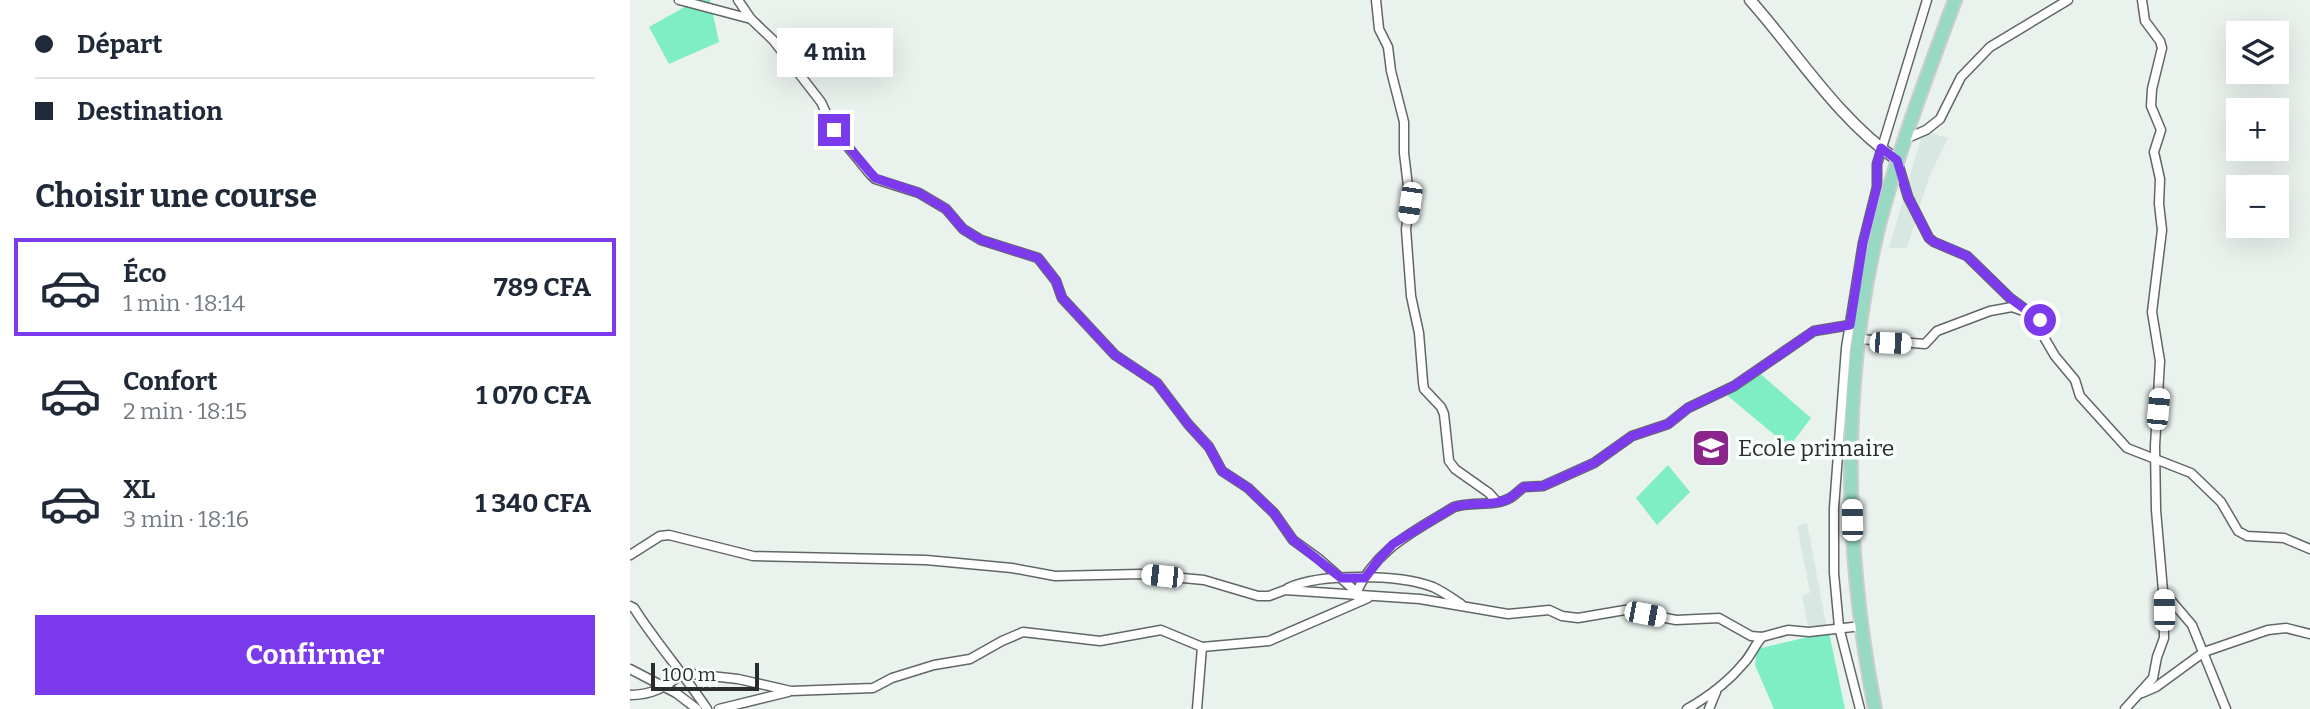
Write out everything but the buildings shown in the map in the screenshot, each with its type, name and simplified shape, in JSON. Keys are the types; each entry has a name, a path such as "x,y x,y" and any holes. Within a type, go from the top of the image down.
{"main road":[{"path":"1875,709 1861,626 1852,541 1851,455 1860,340 1880,223 1897,160 1955,0"}],"street":[{"path":"680,0 751,19"},
{"path":"738,0 821,102 834,130 870,174 919,193 946,209 963,229 981,240 1038,258 1056,281 1062,298 1115,355 1157,383 1209,447 1222,471 1248,488 1274,513 1293,540 1358,595"},
{"path":"1376,0 1379,29 1388,47 1404,122 1404,153 1410,203 1406,229 1411,296 1419,333 1424,388 1444,414 1449,461 1455,469 1497,502"},
{"path":"1750,0 1835,103 1897,160 1908,197 1929,238 1967,256 2010,298 2042,324 2045,339 2075,380 2080,396 2127,448 2190,473 2221,502 2238,531 2247,536 2284,538 2310,549"},
{"path":"1860,709 1839,627 1834,573 1839,418 1863,243 1877,187 1877,164 1927,0"},
{"path":"1905,139 1926,130 1940,120 1961,78 1990,47 2068,0"},
{"path":"2125,709 2153,678 2164,638 2164,591 2155,510 2160,361 2152,312 2162,230 2160,179 2154,152 2161,130 2151,106 2152,89 2162,48 2145,21 2142,0"},
{"path":"1860,340 1925,344 1937,331 1990,311 2012,307 2032,314"},
{"path":"1348,607 1358,595 1365,578 1393,544 1454,507 1497,502 1514,496 1524,487 1543,486 1594,463 1632,436 1668,424 1688,408 1734,386 1814,331 1850,325"},
{"path":"630,555 660,536 670,535 753,556 926,560 1012,568 1055,576 1140,574 1204,580 1258,596 1269,596 1298,584 1341,578 1383,578 1432,587 1465,606"},
{"path":"1285,590 1420,599 1508,614 1549,610 1562,616 1578,618 1625,610 1676,620 1719,618 1751,636 1762,637 1788,631 1810,632 1861,626"},
{"path":"2164,591 2192,625 2226,709"},
{"path":"719,709 791,691 873,688 892,678 934,665 970,659 1023,632 1100,641 1161,630 1202,647 1269,641 1371,597"},
{"path":"630,606 683,673 707,709"},
{"path":"2137,695 2157,687 2204,652 2277,628 2310,635"},
{"path":"1687,709 1717,689 1745,663 1762,637"},
{"path":"1197,709 1202,647"},
{"path":"630,669 666,687 697,709"},
{"path":"630,695 645,695 666,687 683,673 738,679 791,691"},
{"path":"1709,709 1717,689"}],"shaded area":[{"path":"1923,131 1948,138 1929,177 1907,248 1889,248"},
{"path":"1807,523 1827,629 1809,632 1802,595 1810,593 1797,526"}],"green space":[{"path":"697,0 710,0 719,42 669,64 649,27"},
{"path":"1756,370 1811,418 1789,447 1728,396 1734,386"},
{"path":"1668,465 1690,492 1657,525 1636,498"},
{"path":"1829,632 1845,709 1774,709 1755,665 1757,649"}],"place":[{"name":"Ecole primaire","path":"1711,448"}],"route":[{"path":"834,130 875,178 919,193 946,209 963,229 981,240 1038,258 1056,281 1062,298 1115,355 1157,383 1209,447 1222,471 1248,488 1274,513 1293,540 1341,578 1365,578 1393,544 1454,507 1508,499 1519,489 1543,486 1594,463 1632,436 1668,424 1688,408 1734,386 1814,331 1850,325 1863,243 1877,187 1877,164 1881,148 1897,160 1908,197 1929,238 1963,253 2010,298 2040,320"}]}
